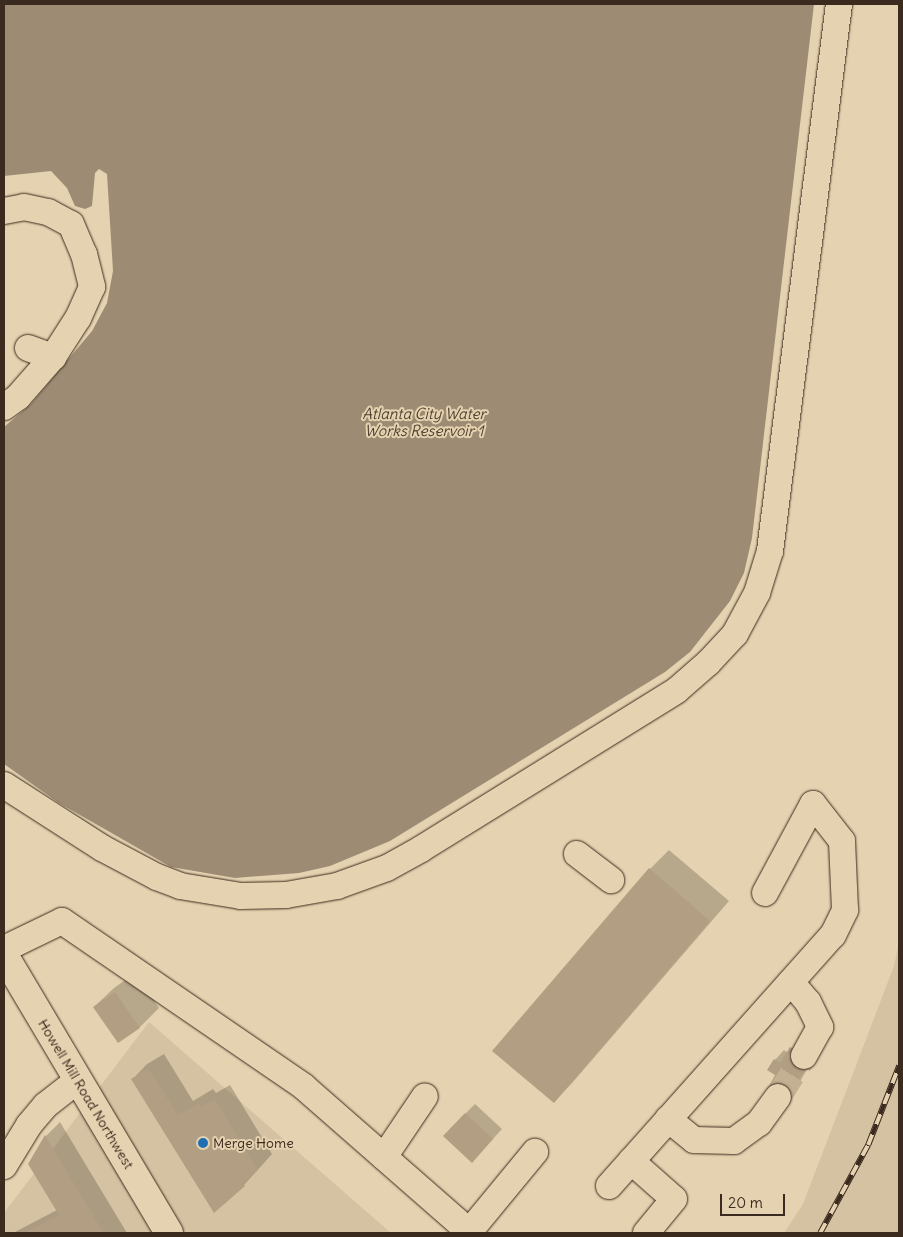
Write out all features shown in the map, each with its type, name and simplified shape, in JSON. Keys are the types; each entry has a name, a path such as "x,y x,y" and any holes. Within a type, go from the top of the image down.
{"main road":[{"name":"Howell Mill Road Northwest","path":"4,955 77,1081 169,1233"}],"street":[{"path":"4,785 18,796 102,848 157,877 180,886 241,896 286,895 337,886 387,868 421,849 677,690 708,663 735,634 753,602 770,551 839,4"},
{"path":"4,211 24,207 48,212 71,224 84,254 92,287 78,318 53,357 18,396 4,407"},
{"path":"28,348 53,357"},
{"path":"609,1186 833,935 846,910 842,841 813,804 765,893"},
{"path":"577,854 611,880"},
{"path":"4,949 62,920 304,1087 470,1233 535,1152"},
{"path":"791,982 808,1002 820,1027 804,1056"},
{"path":"4,1166 29,1125 46,1105 77,1081"},
{"path":"384,1157 425,1096"},
{"path":"668,1119 694,1140 734,1141 759,1123 778,1097"},
{"path":"631,1161 674,1199 646,1233"}],"shaded area":[{"path":"899,942 899,1233 784,1233 803,1204 894,966"},
{"path":"149,1022 391,1233 4,1233 4,1213"}],"water":[{"name":"Atlanta City Water Works Reservoir 1","path":"4,4 814,4 752,538 744,573 730,601 690,652 665,672 390,841 330,866 299,873 235,878 171,867 59,803 4,764 4,427 30,405 92,331 107,303 113,271 107,174 99,169 95,173 92,206 85,209 75,206 67,188 51,171 4,176"}],"building":[{"path":"649,868 710,921 554,1103 492,1051"},
{"path":"115,992 140,1028 118,1043 93,1007"},
{"path":"790,1047 811,1060 785,1101 767,1090 775,1075 767,1070 774,1059 780,1063"},
{"path":"148,1068 178,1115 198,1103 201,1107 215,1099 258,1170 243,1183 245,1186 214,1213 131,1079"},
{"path":"465,1113 493,1139 472,1163 443,1136"},
{"path":"45,1135 104,1233 24,1233 59,1215 28,1164"}],"tunnel":[{"path":"778,1097 804,1056"}],"railway":[{"path":"820,1233 868,1145 899,1066"}],"place":[{"name":"Merge Home","path":"203,1143"}]}
